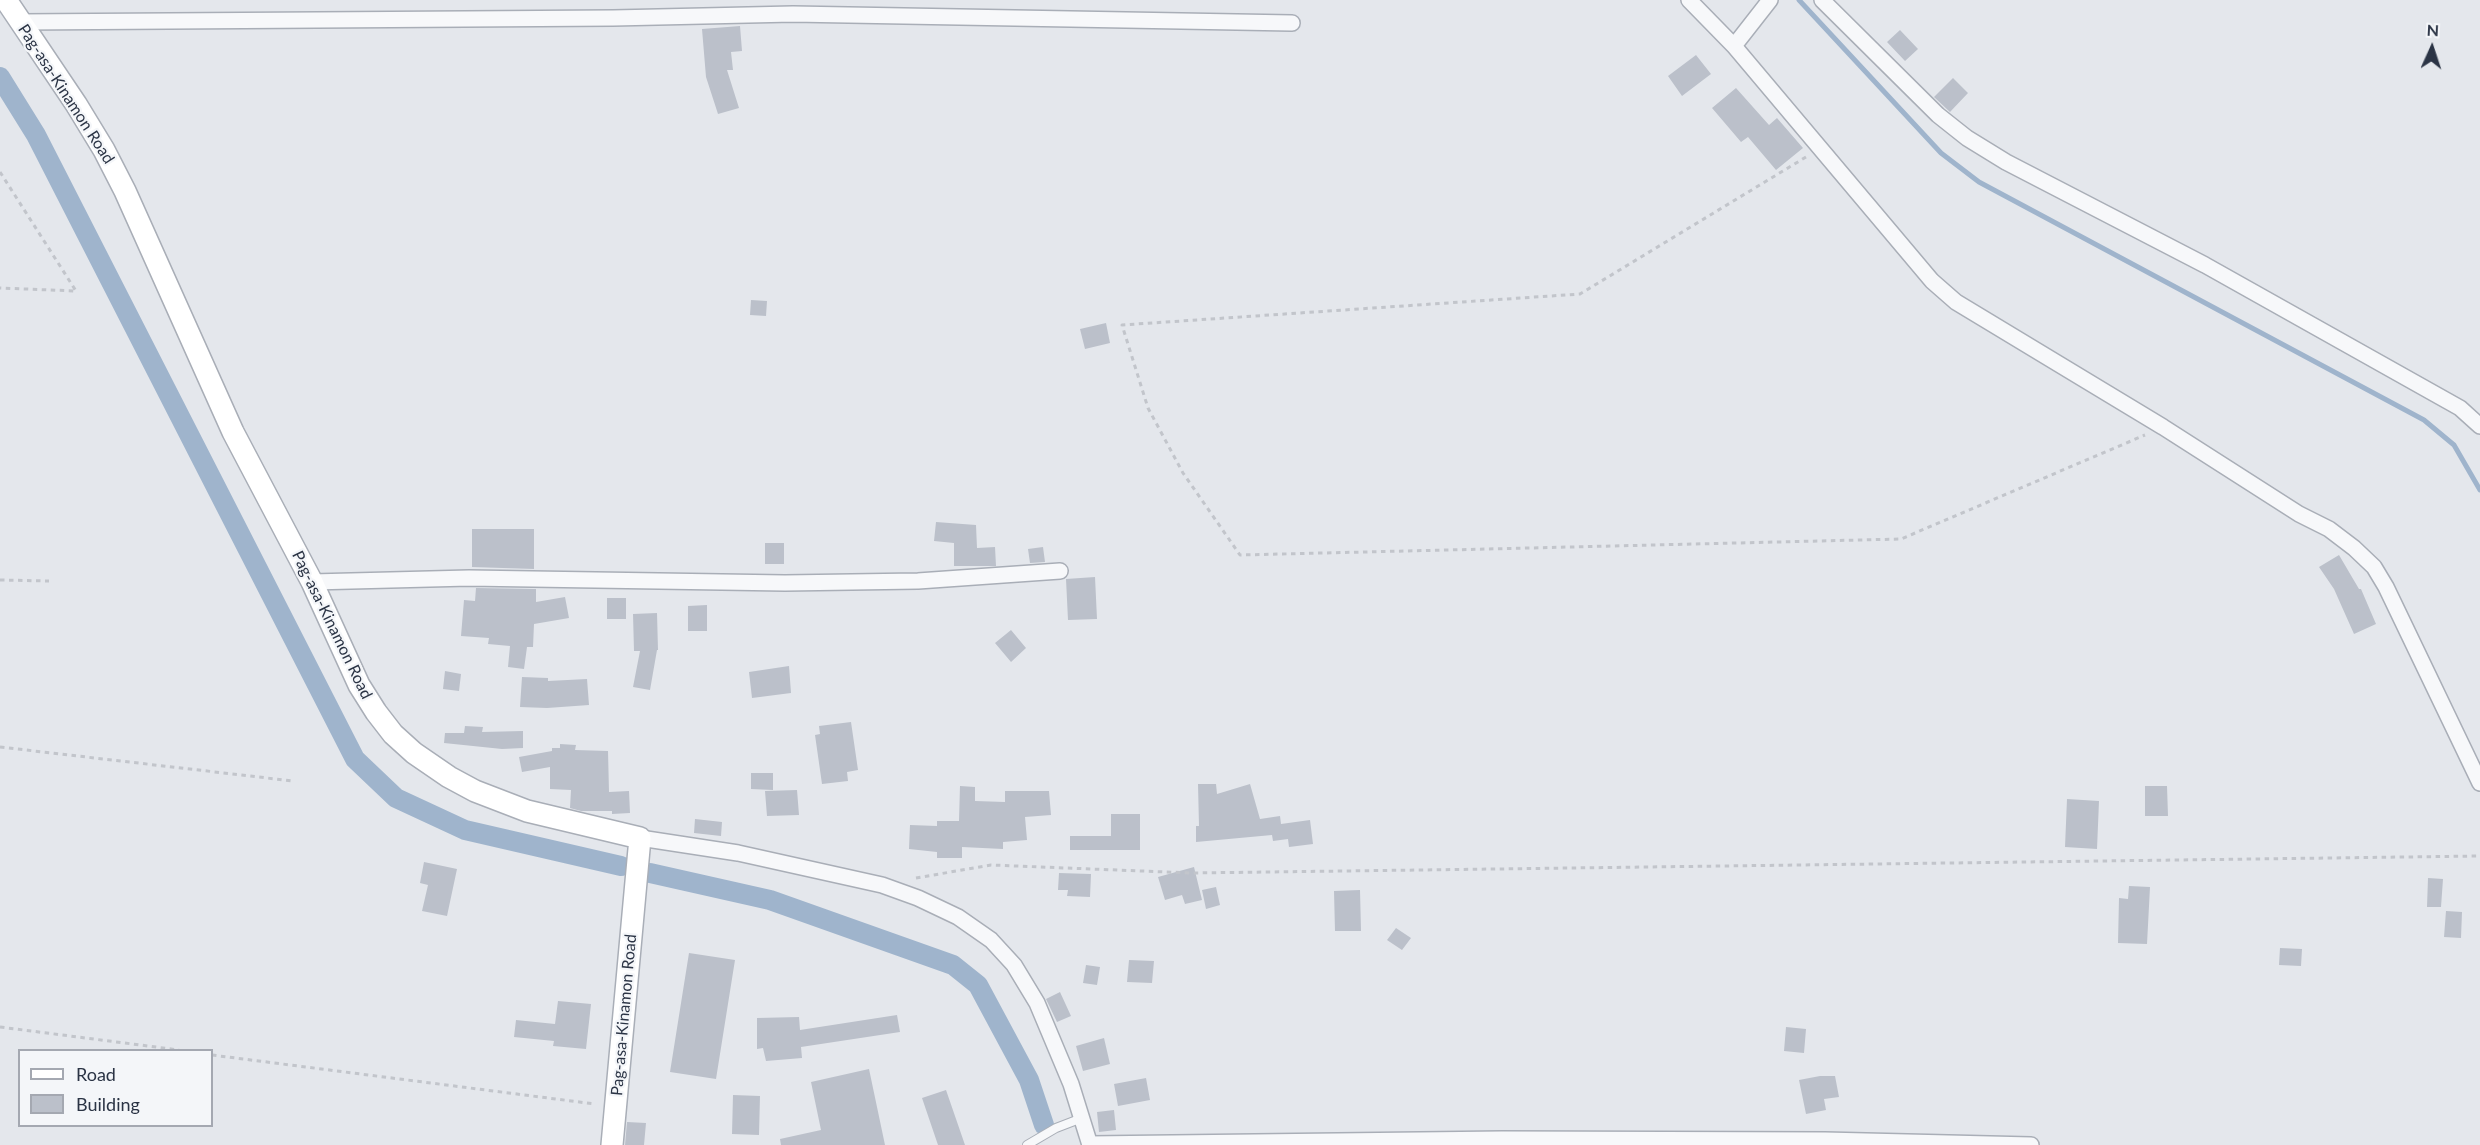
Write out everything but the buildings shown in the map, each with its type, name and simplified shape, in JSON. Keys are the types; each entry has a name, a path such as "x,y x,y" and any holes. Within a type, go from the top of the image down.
{"street":[{"name":"Pag-asa-Kinamon Road","path":"6,0 104,150 125,191 233,432 312,582 359,685 376,712 393,734 414,753 449,777 475,791 527,811 640,838 612,1145"},
{"path":"1689,0 1734,46 1932,280 1956,302 2163,427 2299,514 2329,530 2354,548 2374,567 2386,587 2480,783"},
{"path":"1734,46 1770,0"},
{"path":"1822,0 1938,115 1967,138 2006,162 2205,265 2460,408 2480,426"},
{"path":"21,22 602,18 794,14 1292,23"},
{"path":"312,582 469,578 785,583 885,581 1060,571"},
{"path":"640,838 738,853 882,885 918,898 958,917 991,940 1014,965 1037,1004 1056,1043 1090,1145 1514,1139 1825,1140 2031,1145"}],"lane":[{"path":"1027,1145 1056,1128 1082,1118"}],"path":[{"path":"1821,148 1580,294 1122,325 1148,408 1183,473 1240,555 1901,539 2163,427"},
{"path":"0,172 76,291 0,288"},
{"path":"0,580 49,581"},
{"path":"0,747 293,781"},
{"path":"914,879 991,865 1192,873 2480,856"},
{"path":"0,1027 171,1049"},
{"path":"213,1055 615,1107"}],"waterway":[{"path":"1799,0 1941,153 1979,182 2424,420 2454,445 2480,490"},
{"path":"0,77 36,135 355,759 396,798 465,830 621,866"},
{"path":"650,873 770,900 953,965 978,985 1029,1080 1044,1125"}]}
